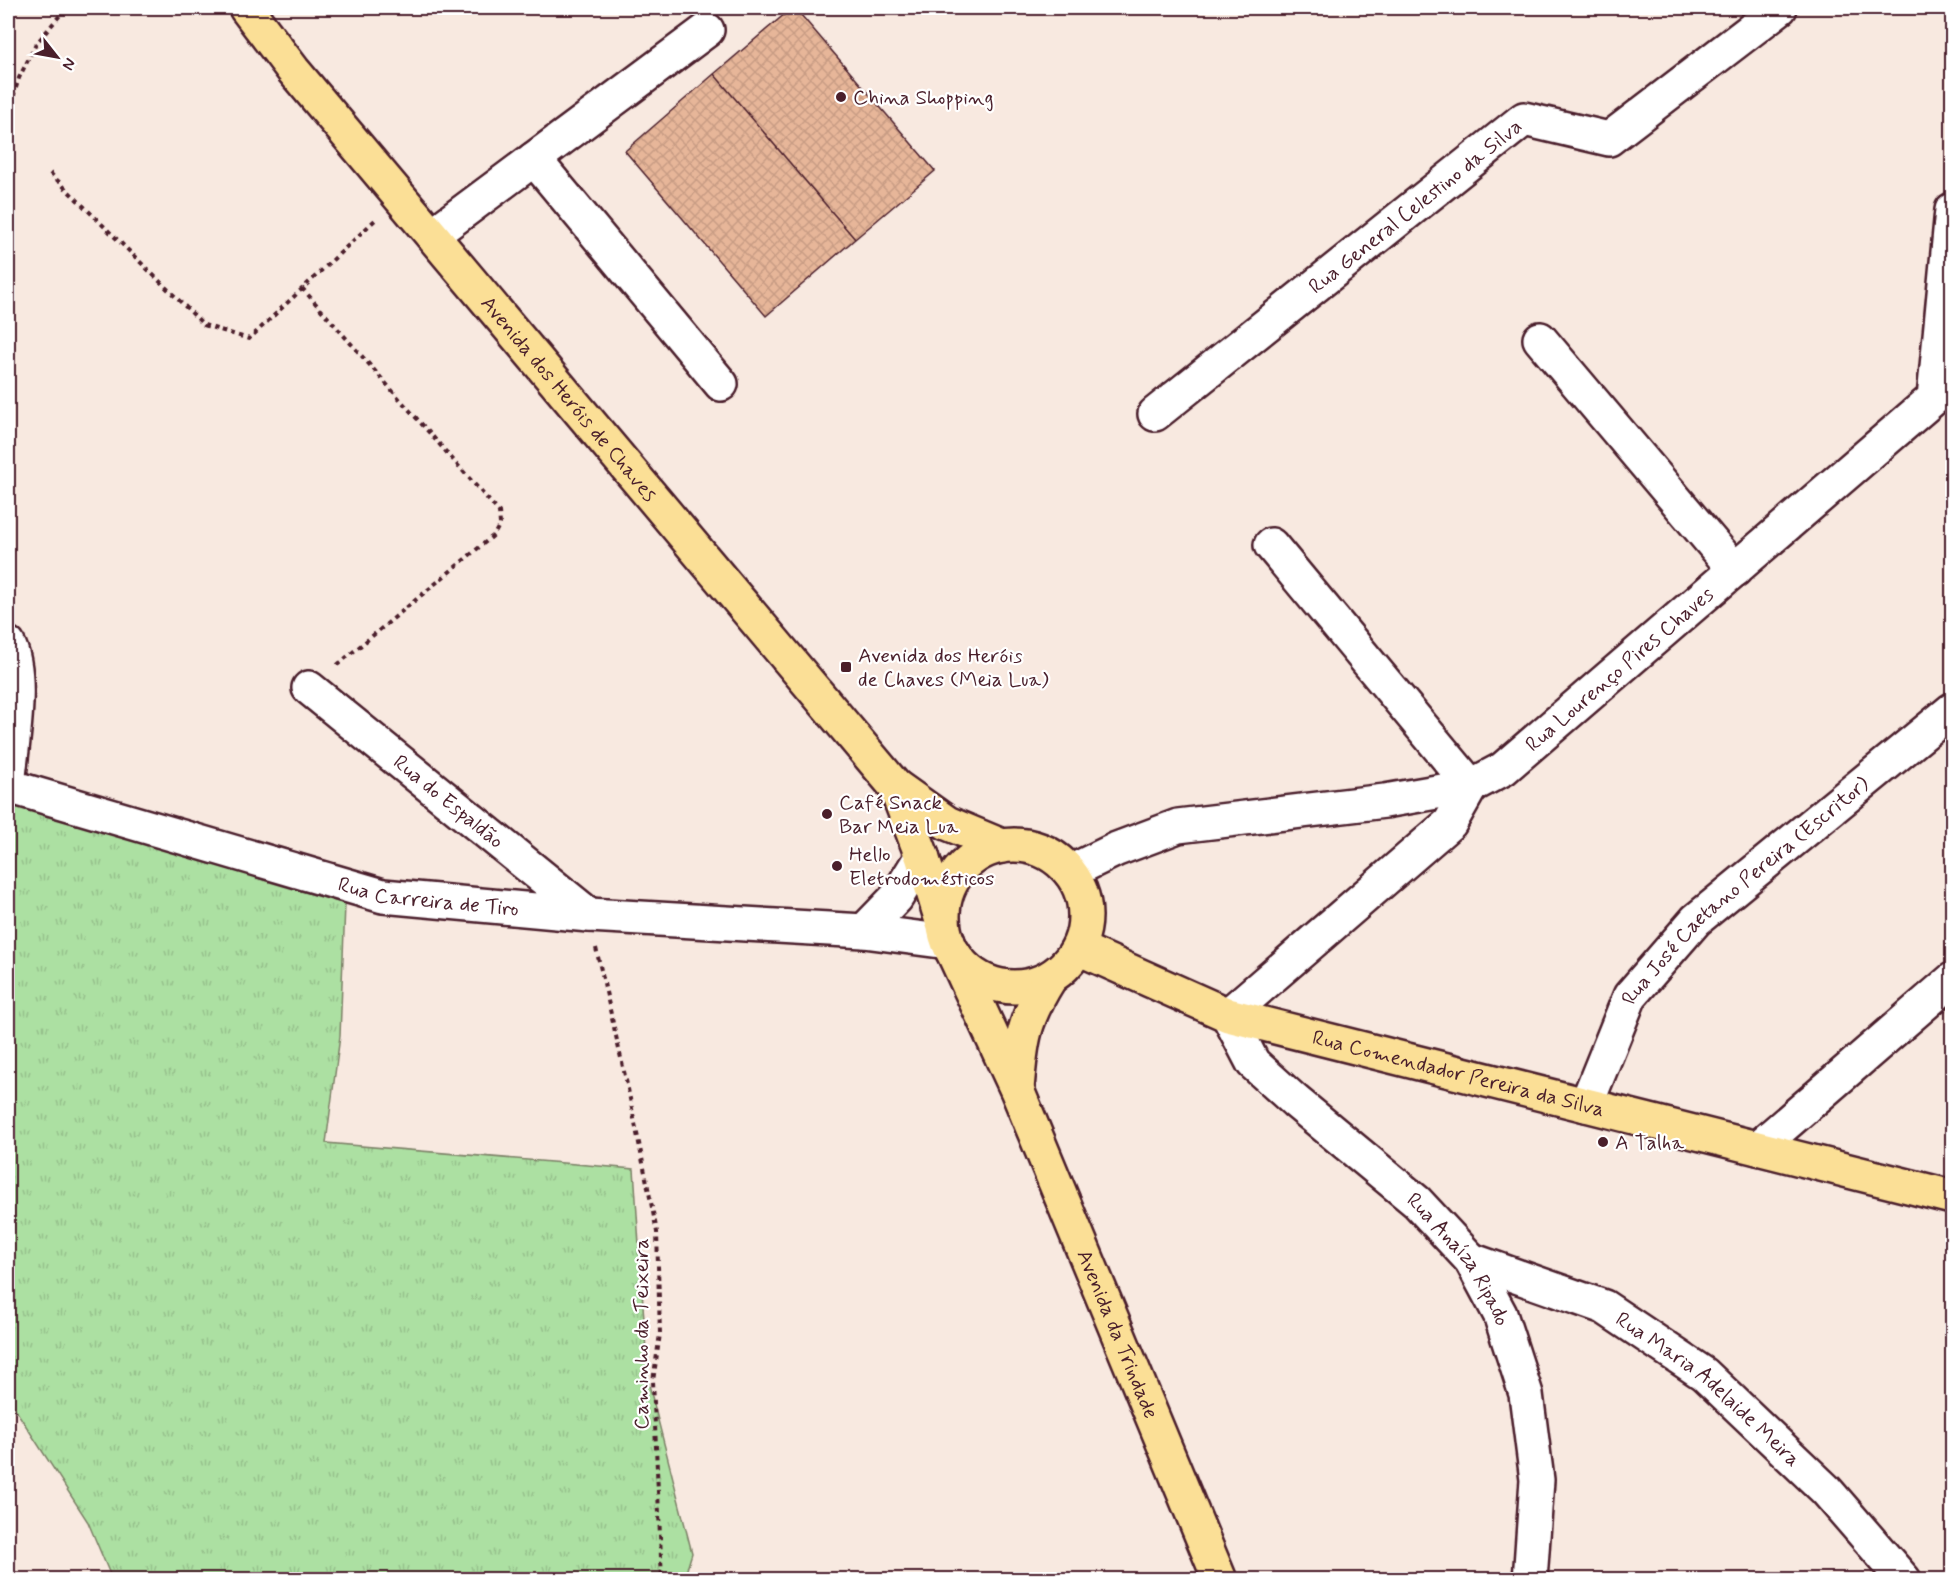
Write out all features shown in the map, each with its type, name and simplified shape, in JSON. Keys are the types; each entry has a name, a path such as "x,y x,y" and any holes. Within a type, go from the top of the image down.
{"main road":[{"name":"Avenida dos Heróis de Chaves","path":"246,8 293,70 896,786"},
{"path":"896,786 947,823 1002,846"},
{"name":"Avenida da Trindade","path":"896,786 922,856 949,941 1017,1090 1220,1580"},
{"path":"1022,845 1040,849 1057,859 1070,872 1080,890 1085,909 1084,929 1078,948 1066,965 1050,978 1029,986 1008,987 986,982 968,970 949,941 944,906 950,885 963,867 981,853 1002,846 1022,845"},
{"name":"Rua Comendador Pereira da Silva","path":"1078,948 1228,1015 1953,1197"},
{"path":"1017,1090 1024,1028 1036,1000 1050,978"}],"street":[{"name":"Rua General Celestino da Silva","path":"1155,414 1524,119 1609,139 1780,8"},
{"path":"432,235 707,30"},
{"path":"534,159 721,384"},
{"name":"Rua Lourenço Pires Chaves","path":"1070,872 1117,849 1178,826 1385,801 1471,786 1503,769 1934,398 1948,302 1953,210"},
{"path":"1540,339 1735,570"},
{"path":"1228,1015 1450,823 1471,786 1271,545"},
{"path":"8,644 12,651 17,684 8,786"},
{"name":"Rua do Espaldão","path":"309,688 589,915"},
{"name":"Rua José Caetano Pereira (Escritor)","path":"1586,1105 1630,996 1696,920 1953,710"},
{"name":"Rua Carreira de Tiro","path":"8,786 383,896 589,915 864,930 949,941"},
{"path":"864,930 896,898 922,856"},
{"path":"1758,1148 1953,980"},
{"name":"Rua Anaíza Ripado","path":"1228,1015 1253,1063 1295,1101 1417,1202 1471,1260 1500,1314 1526,1394 1537,1480 1530,1580"},
{"name":"Rua Maria Adelaide Meira","path":"1471,1260 1604,1307 1704,1374 1826,1490 1904,1580"}],"path":[{"path":"8,114 20,78 36,44 66,8"},
{"path":"50,174 204,325 249,339 400,196"},
{"path":"302,288 499,512 500,524 494,535 309,688"},
{"name":"Caminho da Teixeira","path":"589,915 657,1232 660,1334 653,1381 663,1580"}],"green space":[{"path":"8,801 116,831 345,904 340,1036 326,1143 634,1169 648,1381 692,1553 684,1579 112,1579 88,1522 8,1398"}],"building":[{"path":"792,8 795,8 935,171 855,239 714,74"},
{"path":"714,74 855,239 766,316 625,151"}],"place":[{"name":"China Shopping","path":"841,97"},
{"name":"Avenida dos Heróis de Chaves (Meia Lua)","path":"846,667"},
{"name":"Café Snack Bar Meia Lua","path":"827,814"},
{"name":"Hello Eletrodomésticos","path":"837,866"},
{"name":"A Talha","path":"1603,1142"}]}
